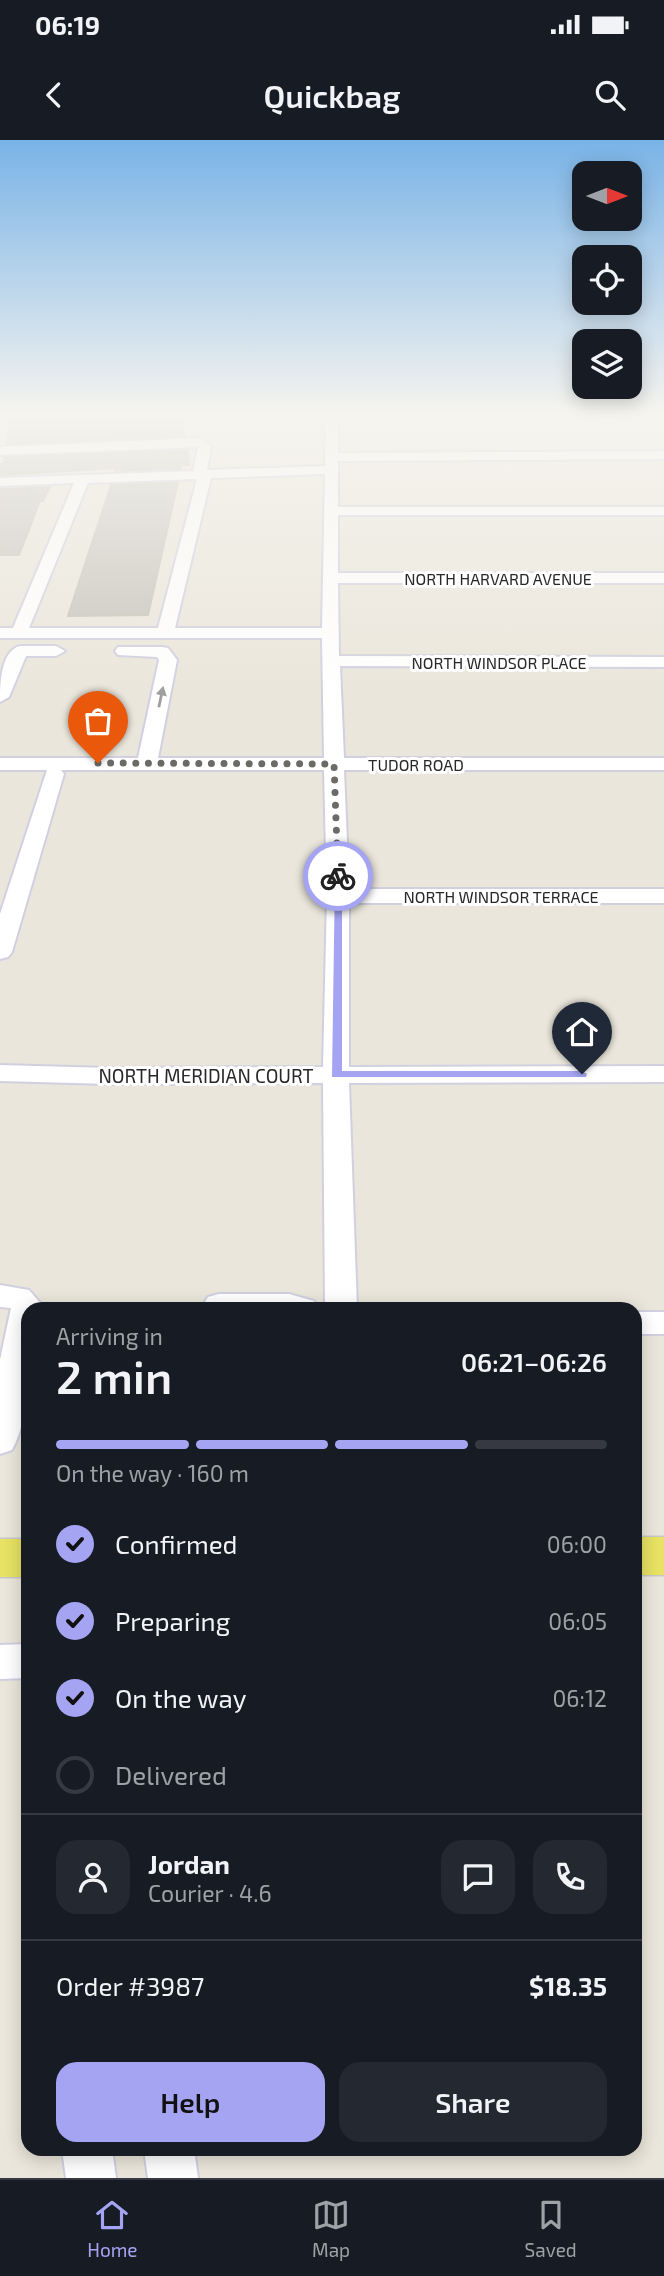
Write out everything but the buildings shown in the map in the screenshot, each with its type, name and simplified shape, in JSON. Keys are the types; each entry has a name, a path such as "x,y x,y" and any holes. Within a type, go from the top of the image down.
{"main road":[{"path":"642,1556 664,1556"},
{"path":"0,1558 21,1558"}],"street":[{"path":"0,697 72,508"},
{"path":"165,633 194,508"},
{"path":"341,1302 336,1075 338,896 333,661 330,633 332,511 664,511"},
{"name":"NORTH HARVARD AVENUE","path":"332,578 664,578"},
{"path":"0,633 94,651 162,652 167,655 169,660 156,763"},
{"path":"0,652 23,639 165,633 330,633"},
{"name":"NORTH WINDSOR PLACE","path":"333,661 664,662"},
{"name":"TUDOR ROAD","path":"0,764 664,764"},
{"path":"0,952 54,774"},
{"name":"NORTH WINDSOR TERRACE","path":"338,896 664,896"},
{"name":"NORTH MERIDIAN COURT","path":"0,1073 109,1076 664,1074"},
{"path":"0,1296 15,1296 24,1302"},
{"path":"642,1323 664,1323"},
{"path":"0,1441 21,1336"},
{"path":"0,1662 21,1661"},
{"path":"88,2156 91,2178"},
{"path":"170,2156 173,2178"}],"way so far":[{"path":"98,763 334,764 338,876"}],"route":[{"path":"338,876 336,1075 582,1074"}]}
